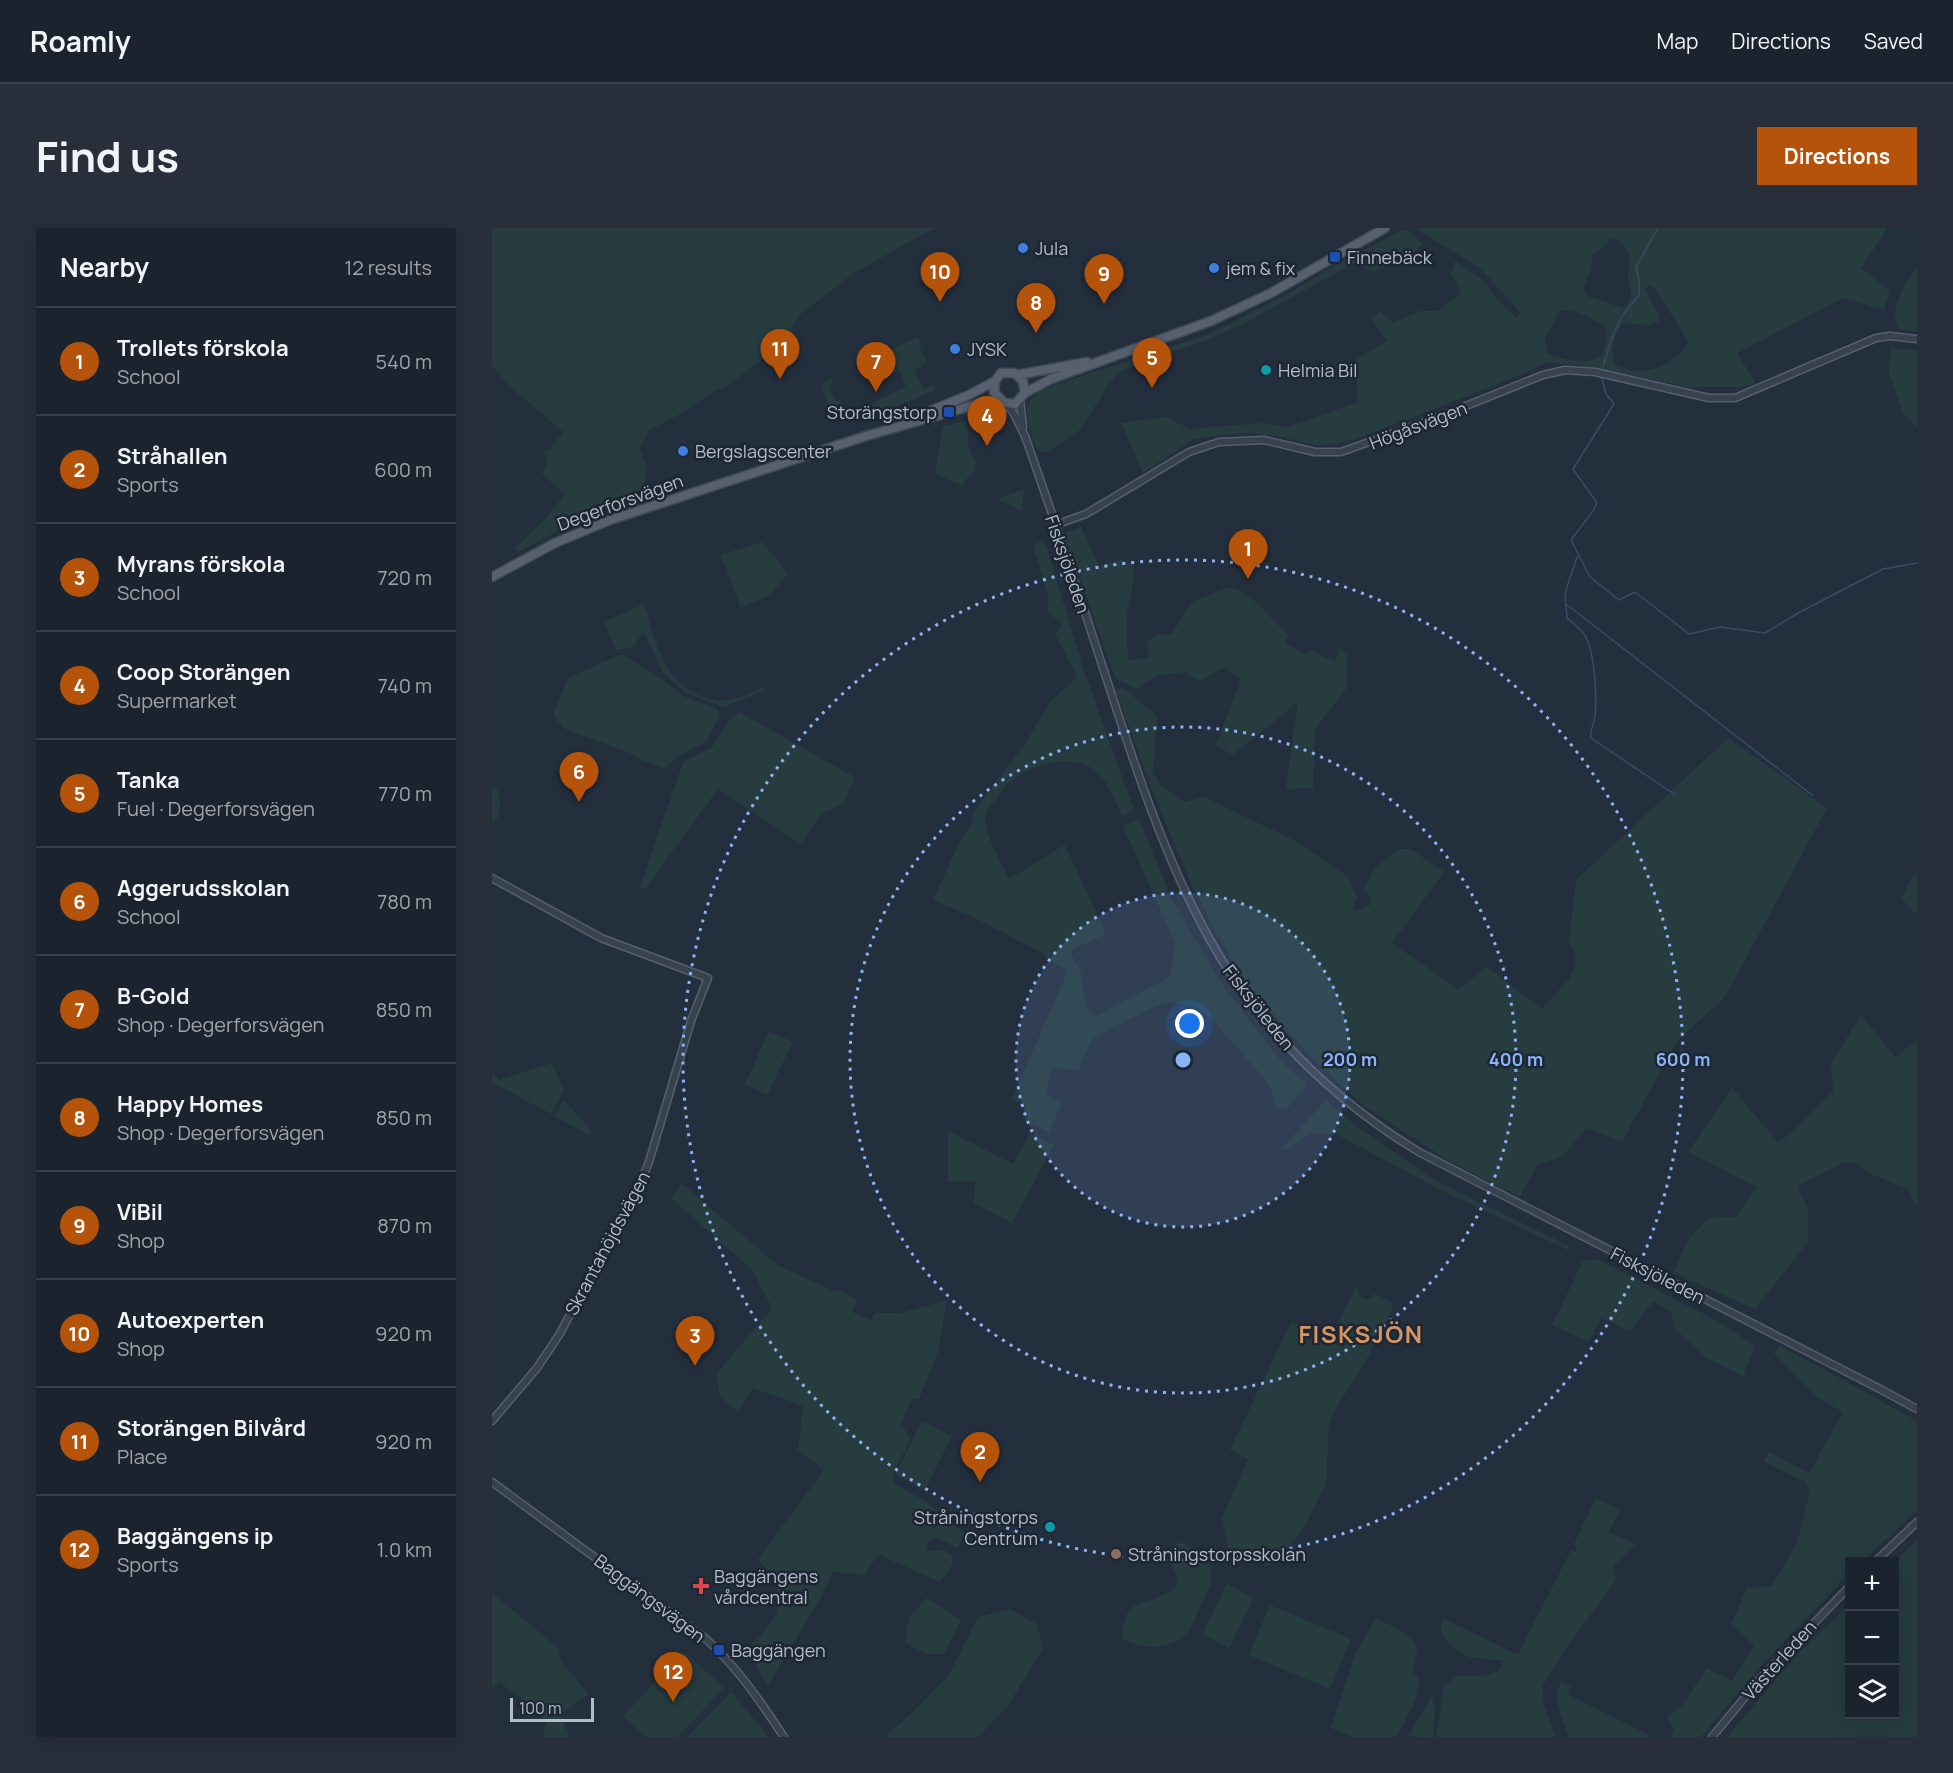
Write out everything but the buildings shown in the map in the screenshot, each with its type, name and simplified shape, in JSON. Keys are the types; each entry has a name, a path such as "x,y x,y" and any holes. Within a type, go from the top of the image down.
{"main road":[{"path":"1023,397 1023,381 1017,375 1008,372 1001,373 995,381 994,392 1004,402 1015,404 1051,380 1184,332 1243,307 1385,228"},
{"path":"1017,375 1113,356"},
{"name":"Degerforsvägen","path":"866,436 945,405 995,381"},
{"name":"Degerforsvägen","path":"492,577 555,543 610,520 866,436 971,406 1004,402"}],"street":[{"name":"Högåsvägen","path":"1055,525 1086,514 1189,452 1219,442 1255,440 1276,442 1315,452 1341,452 1553,372 1574,369 1717,399 1745,395 1876,338 1890,336 1917,339"},
{"name":"Fisksjöleden","path":"1023,397 1025,436"},
{"name":"Fisksjöleden","path":"1004,402 1014,414 1025,436 1144,790 1172,861 1199,920 1221,958 1247,997 1285,1043 1317,1075 1356,1108 1419,1152 1917,1409"},
{"name":"Skrantahöjdsvägen","path":"492,878 601,938 708,978 691,1021 649,1162 638,1189 559,1335 537,1368 492,1421"},
{"name":"Baggängsvägen","path":"492,1482 706,1639 736,1668 784,1737"},
{"path":"1880,1557 1917,1522"},
{"name":"Västerleden","path":"1712,1737 1767,1672 1845,1591"}],"green space":[{"path":"492,228 934,228 854,273 798,316 786,342 721,390 719,388 682,413 649,430 640,448 647,470 642,490 594,505 567,525 519,552 514,549 548,516 565,494 542,474 546,462 543,451 550,450 563,432 512,388 492,366"},
{"path":"1418,228 1888,228 1861,268 1890,291 1884,310 1843,298 1737,353 1756,383 1739,387 1687,387 1591,367 1547,362 1526,373 1339,444 1318,445 1271,435 1247,433 1194,439 1143,473 1121,423 1165,417 1190,429 1262,423 1288,427 1358,402 1355,360 1387,341 1371,319 1380,312 1393,323 1420,311 1438,311 1461,293 1451,273 1455,261 1482,279 1499,301 1517,318 1520,312 1480,268","holes":["1613,238 1620,242 1630,255 1628,277 1631,294 1628,303 1623,308 1587,296 1583,289 1591,269 1592,256","1653,286 1689,342 1682,351 1665,364 1645,371 1634,371 1614,364 1613,347 1622,323 1648,325 1658,322 1659,315 1645,289","1560,310 1578,313 1594,320 1605,326 1607,335 1600,355 1586,361 1570,360 1547,354 1545,339"]},
{"path":"1403,230 1409,231 1423,244 1414,252 1373,272 1354,263 1245,323 1207,340 1130,367 1117,374 1080,430 1048,452 1041,452 1037,447 1028,423 1027,408 1031,400 1042,389 1207,335 1286,295 1327,270"},
{"path":"1917,268 1917,332 1898,329 1895,313 1899,297"},
{"path":"917,337 922,344 919,346 927,363 914,370 923,388 933,385 935,390 889,410 849,421 828,402 821,388 827,380 832,378 833,382 829,387 836,401 840,400 849,415 906,386 899,370 893,372 884,358 877,359 877,356"},
{"path":"1891,348 1917,351 1917,427 1903,414 1889,373"},
{"path":"965,421 969,434 967,443 976,464 974,473 967,478 963,486 935,474 943,426"},
{"path":"1024,489 1022,511 997,499"},
{"path":"1081,527 1099,567 1120,559 1134,566 1126,624 1129,660 1149,658 1147,642 1158,634 1171,635 1192,602 1227,588 1236,589 1257,603 1289,636 1285,643 1306,655 1310,650 1335,662 1339,648 1347,654 1346,689 1315,729 1313,788 1286,789 1298,702 1233,755 1216,745 1241,680 1225,667 1199,681 1186,672 1156,676 1136,689 1115,678 1064,533"},
{"path":"1041,541 1046,545 1083,668 1134,810 1122,816 1108,786 1092,768 1076,762 1046,764 1027,771 1011,781 990,806 985,819 991,841 1009,879 1065,845 1106,934 1070,951 1081,972 1085,1005 1095,1016 1170,977 1175,943 1123,826 1139,819 1173,902 1222,984 1281,1061 1307,1085 1287,1109 1275,1107 1273,1094 1265,1079 1215,1023 1198,1008 1171,1002 1149,1009 1093,1039 1078,1070 1053,1068 1046,1094 1061,1104 1049,1133 1025,1121 1025,1108 1011,1100 1068,971 1046,959 1043,953 971,916 933,900 961,839 971,826 974,811 1024,745 1051,701 1077,677 1055,634 1062,624 1047,611 1048,595 1033,546"},
{"path":"762,542 788,573 770,595 741,608 721,555"},
{"path":"644,604 661,655 667,667 684,687 696,694 719,700 737,698 766,686 765,690 723,707 686,693 663,673 645,634 642,634 632,648 616,650 604,622"},
{"path":"621,654 661,678 681,695 715,708 719,712 707,741 675,758 665,768 563,728 553,714 568,678"},
{"path":"1124,688 1157,716 1153,773 1161,785 1184,802 1205,797 1297,842 1347,876 1357,897 1354,906 1356,911 1370,905 1372,899 1363,890 1376,867 1399,849 1410,849 1444,872 1392,943 1458,989 1487,967 1542,1009 1570,978 1577,960 1569,939 1576,880 1728,738 1827,808 1725,997 1677,1041 1622,1142 1586,1128 1562,1157 1537,1165 1520,1197 1446,1159 1360,1103 1311,1057 1246,983 1191,884 1151,788 1116,690"},
{"path":"739,712 854,777 844,804 821,814 801,844 718,789 645,889 640,887 683,762 712,747 731,718"},
{"path":"492,787 497,789 500,804 498,817 492,826"},
{"path":"1914,874 1917,876 1917,915 1901,898"},
{"path":"1861,1015 1895,1057 1917,1040 1917,1208 1908,1189 1871,1174 1854,1162 1843,1163 1798,1186 1808,1210 1808,1242 1755,1309 1673,1273 1689,1238 1710,1217 1735,1218 1757,1187 1688,1152 1732,1088 1778,1142 1791,1134 1833,1092 1831,1064"},
{"path":"769,1031 793,1042 767,1095 745,1084"},
{"path":"552,1063 564,1090 551,1114 492,1082 492,1072 499,1080"},
{"path":"564,1100 592,1131 589,1135 554,1116"},
{"path":"1326,1100 1355,1125 1434,1180 1569,1246 1568,1250 1439,1189 1336,1134 1310,1134 1284,1151 1282,1148"},
{"path":"948,1131 1013,1164 1030,1133 1054,1145 1012,1223 974,1203 975,1181 948,1182"},
{"path":"682,1184 779,1266 834,1291 839,1289 857,1300 852,1312 871,1320 875,1313 902,1313 947,1300 938,1352 919,1399 912,1399 901,1423 911,1439 893,1473 895,1484 925,1501 965,1533 957,1548 938,1539 930,1540 927,1544 926,1551 943,1550 953,1556 951,1567 939,1582 878,1554 864,1576 833,1571 823,1594 768,1685 744,1650 759,1638 777,1614 777,1583 758,1559 824,1470 798,1450 803,1406 753,1388 738,1412 719,1395 717,1373 772,1308 752,1270 671,1198"},
{"path":"1597,1259 1719,1322 1755,1346 1743,1376 1705,1357 1675,1329 1671,1312 1653,1301 1630,1331 1601,1318 1589,1342 1552,1325 1583,1261"},
{"path":"1357,1285 1359,1295 1364,1299 1371,1298 1374,1294 1391,1301 1392,1310 1329,1424 1326,1484 1302,1531 1270,1566 1229,1551 1222,1518 1248,1459 1230,1450 1291,1322 1329,1340"},
{"path":"1779,1345 1917,1421 1917,1510 1867,1557 1845,1557 1845,1578 1758,1669 1701,1737 1668,1737 1675,1732 1667,1717 1682,1705 1707,1668 1732,1681 1754,1646 1731,1624 1747,1588 1772,1586 1797,1543 1810,1492 1805,1482 1764,1461 1769,1452 1809,1473 1843,1412 1814,1395 1774,1354"},
{"path":"922,1421 952,1436 925,1490 895,1474"},
{"path":"1596,1498 1620,1510 1609,1532 1635,1544 1613,1567 1616,1580 1567,1647 1543,1685 1542,1700 1556,1737 1436,1737 1444,1686 1457,1676 1485,1676 1499,1671 1503,1661 1468,1657 1451,1646 1441,1634 1442,1618 1518,1655 1571,1550 1575,1552 1577,1548 1574,1544"},
{"path":"1917,1540 1917,1737 1727,1737 1798,1654 1845,1609 1845,1719 1899,1719 1899,1557"},
{"path":"1176,1543 1187,1545 1197,1551 1206,1559 1211,1570 1210,1586 1191,1627 1183,1637 1167,1645 1139,1645 1122,1638 1125,1620 1131,1609 1166,1594 1178,1582 1170,1558"},
{"path":"1227,1584 1254,1598 1229,1648 1202,1634"},
{"path":"492,1593 557,1647 561,1662 589,1694 560,1714 570,1737 542,1737 547,1723 521,1697 499,1682 492,1688"},
{"path":"927,1598 961,1620 944,1654 926,1654 905,1643 909,1617"},
{"path":"1270,1605 1351,1639 1330,1689 1249,1655"},
{"path":"1009,1609 1037,1624 1043,1649 1007,1707 978,1737 885,1737 948,1676 978,1617"},
{"path":"1376,1619 1394,1627 1415,1643 1418,1649 1412,1675 1418,1677 1418,1692 1396,1737 1353,1737 1331,1728 1356,1651"},
{"path":"684,1651 724,1688 678,1737 646,1737 623,1716"},
{"path":"1561,1681 1571,1687 1567,1694 1653,1737 1568,1737 1556,1698"},
{"path":"731,1692 769,1737 687,1737"},
{"path":"1432,1695 1435,1709 1433,1737 1413,1735 1408,1737"}],"waterway":[{"path":"1603,366 1622,316 1639,295 1636,267 1658,228"},
{"path":"1602,379 1606,394 1614,404 1573,469 1597,503 1571,540 1590,577 1619,600 1635,592 1689,634 1720,627 1765,633 1883,569 1917,563"},
{"path":"1577,557 1565,593 1567,618 1584,634 1593,662 1596,707 1591,738 1674,794"},
{"path":"1566,604 1812,795"}],"place":[{"name":"Jula","path":"1023,248"},
{"name":"Finnebäck","path":"1335,257"},
{"name":"jem & fix","path":"1214,268"},
{"name":"Autoexperten","path":"940,302"},
{"name":"ViBil","path":"1104,304"},
{"name":"Happy Homes","path":"1036,333"},
{"name":"JYSK","path":"955,349"},
{"name":"Helmia Bil","path":"1266,370"},
{"name":"Storängen Bilvård","path":"780,379"},
{"name":"Tanka","path":"1152,388"},
{"name":"B-Gold","path":"876,392"},
{"name":"Storängstorp","path":"949,412"},
{"name":"Coop Storängen","path":"987,446"},
{"name":"Bergslagscenter","path":"683,451"},
{"name":"Trollets förskola","path":"1248,579"},
{"name":"Aggerudsskolan","path":"579,802"},
{"name":"Myrans förskola","path":"695,1366"},
{"name":"Stråhallen","path":"980,1482"},
{"name":"Stråningstorps Centrum","path":"1050,1527"},
{"name":"Stråningstorpsskolan","path":"1116,1554"},
{"name":"Baggängens vårdcentral","path":"701,1586"},
{"name":"Baggängen","path":"719,1650"},
{"name":"Baggängens ip","path":"673,1702"}],"district":[{"name":"FISKSJÖN","path":"1361,1333"}]}
